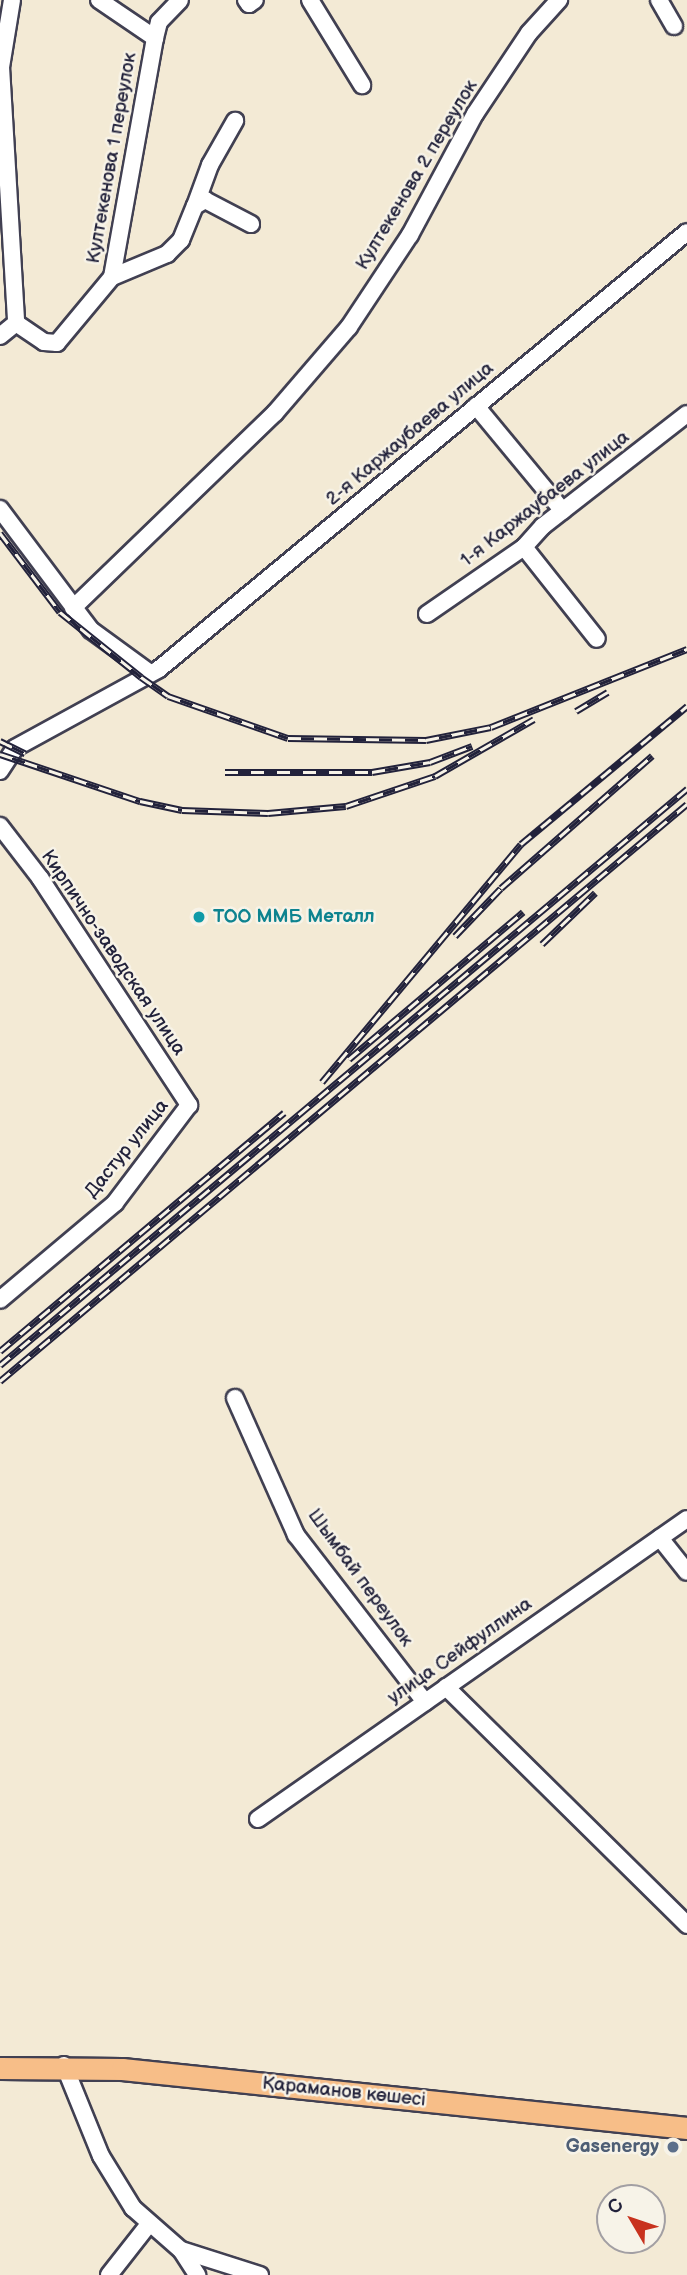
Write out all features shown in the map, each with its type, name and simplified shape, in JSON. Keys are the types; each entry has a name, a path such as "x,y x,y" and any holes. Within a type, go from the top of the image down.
{"main road":[{"name":"Қараманов көшесі","path":"0,2068 64,2065 687,2128"}],"street":[{"path":"0,336 16,323 1,67 12,0"},
{"path":"99,0 155,38"},
{"name":"Култекенова 1 переулок","path":"16,323 44,342 57,343 112,277 155,38 159,22 180,0"},
{"path":"310,0 362,85"},
{"name":"Култекенова 2 переулок","path":"73,608 266,422 349,327 410,235 475,114 529,33 559,0"},
{"path":"659,0 674,26"},
{"path":"112,277 167,254 181,240 210,165 235,121"},
{"path":"195,206 205,200 251,224"},
{"name":"2-я Каржаубаева улица","path":"0,771 15,748 154,671 687,232"},
{"path":"476,406 563,511"},
{"name":"1-я Каржаубаева улица","path":"427,614 524,547 563,511 687,414"},
{"path":"0,509 91,630 154,671"},
{"path":"524,547 597,639"},
{"name":"Кирпично-заводская улица","path":"0,826 40,878 189,1105"},
{"name":"Дастур улица","path":"0,1300 115,1203 189,1105"},
{"name":"Шымбай переулок","path":"235,1398 296,1535 425,1702"},
{"name":"улица Сейфуллина","path":"258,1819 687,1519"},
{"path":"660,1538 687,1572"},
{"path":"446,1687 687,1925"},
{"path":"64,2065 101,2156 133,2208 181,2250 197,2275"},
{"path":"109,2275 149,2224"},
{"path":"181,2250 260,2275"}],"railway":[{"path":"0,533 60,612 141,677 168,696 288,738 426,740 491,727 687,649"},
{"path":"576,711 608,692"},
{"path":"322,1082 521,844 687,706"},
{"path":"0,754 140,801 182,810 268,813 346,806 435,776 534,719"},
{"path":"0,741 25,753"},
{"path":"225,772 372,772 430,762 472,746"},
{"path":"455,936 501,888 652,756"},
{"path":"0,1365 687,789"},
{"path":"0,1381 687,804"},
{"path":"542,944 595,893"},
{"path":"349,1059 523,912"},
{"path":"0,1351 284,1113"}],"place":[{"name":"ТОО ММБ Металл","path":"199,917"},
{"name":"Gasenergy","path":"673,2147"}]}
